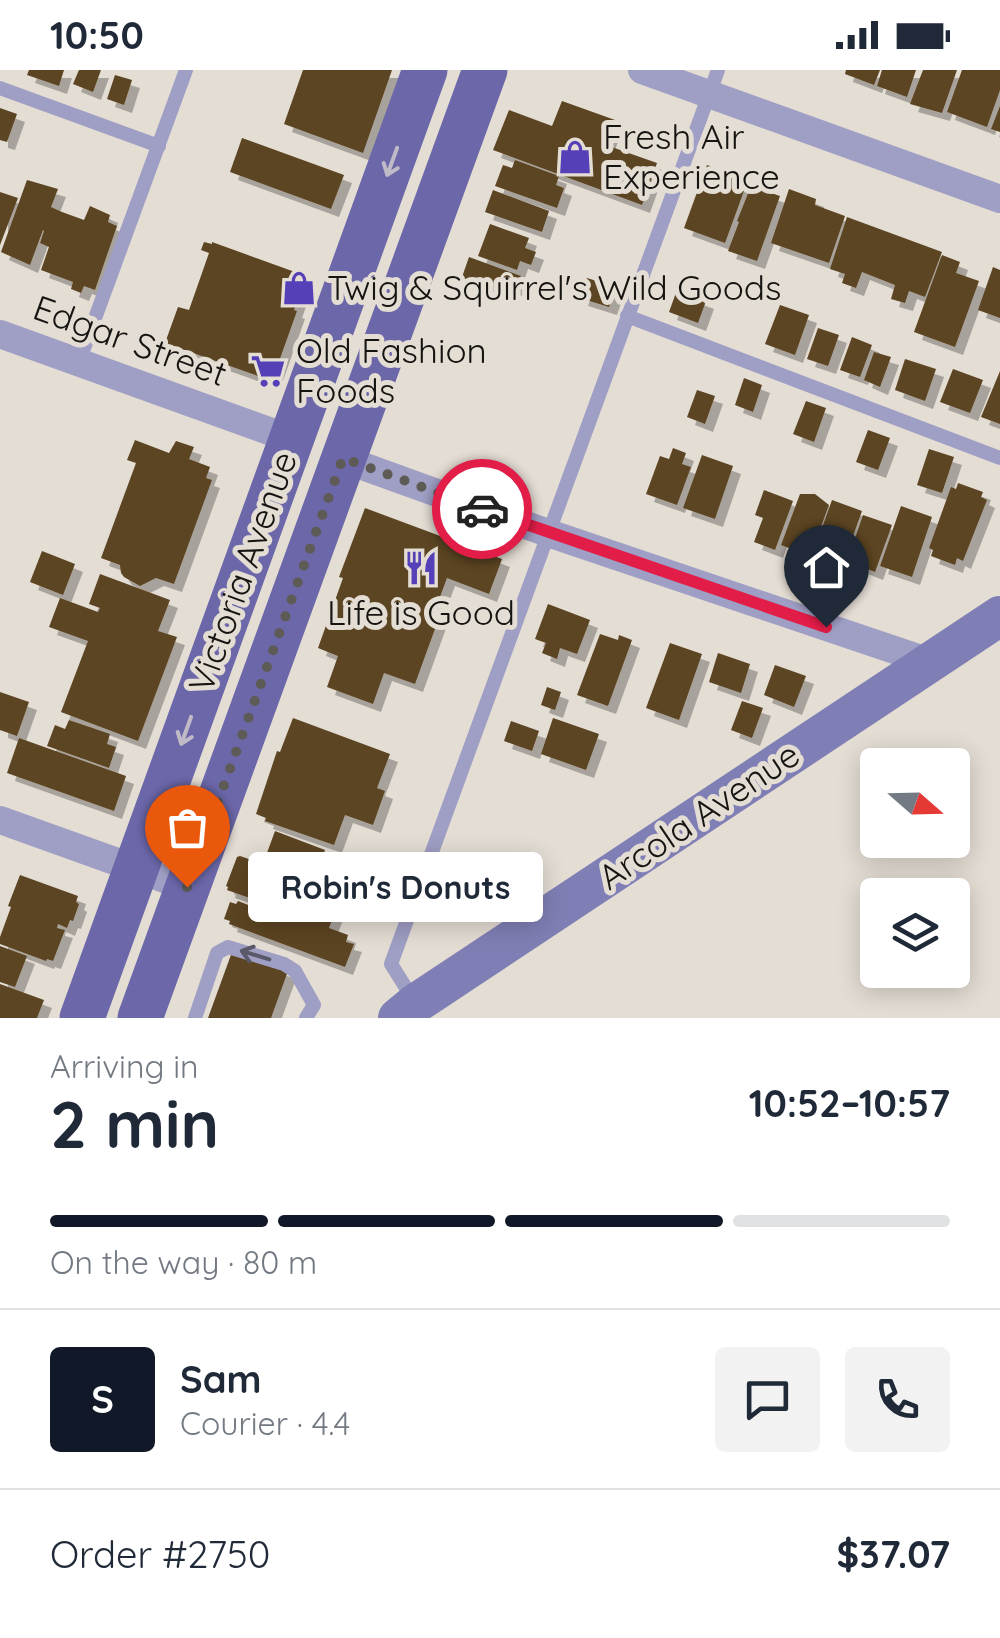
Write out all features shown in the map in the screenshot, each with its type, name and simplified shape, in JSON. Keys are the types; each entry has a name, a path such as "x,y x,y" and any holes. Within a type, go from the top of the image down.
{"main road":[{"name":"Victoria Avenue","path":"82,1018 425,70"},
{"name":"Victoria Avenue","path":"140,1018 485,70"},
{"name":"Arcola Avenue","path":"407,1011 1000,616"}],"street":[{"path":"642,70 714,82 1000,200"},
{"name":"Edgar Street","path":"0,334 291,439"},
{"path":"343,458 548,533 930,662"},
{"path":"0,820 187,887"}],"lane":[{"path":"79,362 186,70"},
{"path":"407,1011 391,964 714,82"},
{"path":"0,88 158,146"},
{"path":"627,316 1000,458"},
{"path":"195,1018 217,953 228,947 295,971 314,1005 306,1018"}],"building":[{"path":"29,70 64,70 59,86 27,75"},
{"path":"79,70 101,70 93,92 73,84"},
{"path":"303,70 392,70 363,153 284,124"},
{"path":"846,70 880,70 874,85 845,74"},
{"path":"882,70 916,70 907,97 877,86"},
{"path":"923,70 957,70 942,113 910,104"},
{"path":"962,70 1000,70 1000,90 987,127 947,112"},
{"path":"115,75 132,80 124,105 107,99"},
{"name":"Fresh Air Experience","path":"562,101 615,120 606,145 657,163 642,205 493,150 509,110 552,126"},
{"path":"1000,106 1000,132 991,129"},
{"path":"0,108 17,114 7,142 0,140"},
{"path":"242,138 344,175 331,209 230,172"},
{"path":"515,160 559,176 556,185 564,188 557,208 495,186 503,165 512,168"},
{"path":"707,165 748,180 725,243 684,228"},
{"path":"27,180 58,189 51,207 84,220 90,206 110,215 108,222 117,226 95,290 84,286 81,293 71,289 73,282 41,270 49,247 40,243 43,230 30,265 1,252"},
{"path":"751,186 780,196 757,261 728,251"},
{"path":"789,189 816,199 815,205 845,216 829,263 771,243"},
{"path":"493,190 549,211 542,232 485,212"},
{"path":"0,192 18,198 0,245"},
{"path":"847,217 942,252 925,297 909,291 905,303 891,299 895,285 862,272 856,288 842,283 845,274 830,269"},
{"path":"490,224 529,238 525,248 536,252 531,265 520,261 517,270 478,256"},
{"path":"204,242 306,276 272,381 165,343 178,307 189,310 209,253 201,250"},
{"path":"942,255 960,262 956,273 979,281 955,347 914,332"},
{"path":"469,257 521,276 517,289 508,286 505,296 461,280"},
{"path":"993,267 1000,270 1000,318 978,310"},
{"path":"587,278 616,287 609,307 580,298"},
{"path":"677,290 706,301 698,323 669,312"},
{"path":"780,305 809,315 795,355 765,344"},
{"path":"818,328 839,335 828,366 807,359"},
{"path":"852,337 872,345 860,377 840,370"},
{"path":"874,352 891,357 880,387 864,380"},
{"path":"905,359 936,369 925,401 895,390"},
{"path":"953,369 983,380 970,413 940,402"},
{"path":"1000,371 1000,424 981,417"},
{"path":"744,378 762,385 753,412 735,405"},
{"path":"697,390 715,396 705,424 687,417"},
{"path":"806,401 826,408 814,442 793,434"},
{"path":"868,430 890,438 878,470 856,462"},
{"path":"135,440 169,453 176,441 194,447 189,459 210,467 206,478 212,480 174,584 156,578 140,586 124,577 120,565 101,558 136,463 127,460"},
{"path":"673,448 686,453 682,464 691,467 677,505 646,494 660,456 669,459"},
{"path":"929,449 954,457 942,493 917,485"},
{"path":"702,455 733,466 715,519 683,508"},
{"path":"958,483 983,492 981,497 987,500 963,561 957,558 955,565 931,556 933,550 929,548 951,487 956,489"},
{"path":"764,490 793,501 775,550 754,542 763,518 755,515"},
{"path":"800,494 815,494 829,505 810,556 781,545"},
{"path":"832,500 862,511 843,564 813,553"},
{"path":"901,506 932,517 912,577 880,566"},
{"path":"365,508 502,559 489,594 447,578 434,613 440,615 415,684 384,673 373,704 327,687 338,656 318,648"},
{"path":"863,515 892,525 875,572 847,561"},
{"path":"42,551 75,564 63,595 30,582"},
{"path":"100,574 170,600 158,631 177,637 138,741 61,712 88,641 49,627 60,598 98,612 100,608 89,604"},
{"path":"548,604 590,620 577,654 560,648 557,659 542,653 546,643 535,639"},
{"path":"600,634 632,640 608,706 577,695"},
{"path":"670,643 702,654 679,720 646,708"},
{"path":"718,653 750,664 741,693 709,682"},
{"path":"775,665 806,676 794,707 764,695"},
{"path":"547,687 561,692 555,710 541,705"},
{"path":"0,692 29,702 17,736 0,730"},
{"path":"742,701 763,708 752,738 731,730"},
{"path":"293,718 390,754 377,788 385,791 373,825 345,815 334,845 265,821 256,814 277,751 280,752"},
{"path":"553,718 599,734 586,770 541,754"},
{"path":"69,720 110,734 107,744 116,747 109,768 47,746 55,725 65,729"},
{"path":"511,721 539,731 532,751 504,741"},
{"path":"19,738 126,776 114,811 7,773"},
{"path":"275,831 325,850 322,859 333,863 328,878 316,874 313,882 342,893 329,928 348,935 346,942 354,944 345,967 224,919 230,902 238,901 289,921 292,913 227,890 226,886 237,857 263,864"},
{"path":"376,869 406,879 398,900 369,889"},
{"path":"20,875 78,896 73,921 67,928 58,924 57,928 65,930 53,961 0,944"},
{"path":"0,946 27,956 15,987 0,982"},
{"path":"232,952 288,971 271,1018 208,1018"},
{"path":"0,984 44,1000 37,1018 0,1018"}],"way so far":[{"path":"187,887 343,458 482,509"}],"place":[{"name":"Fresh Air Experience","path":"575,157"},
{"name":"Twig & Squirrel's Wild Goods","path":"299,288"},
{"name":"Old Fashion Foods","path":"268,371"},
{"name":"Life is Good","path":"421,568"},
{"name":"Robin's Donuts","path":"187,887"}],"route":[{"path":"482,509 826,627"}]}
